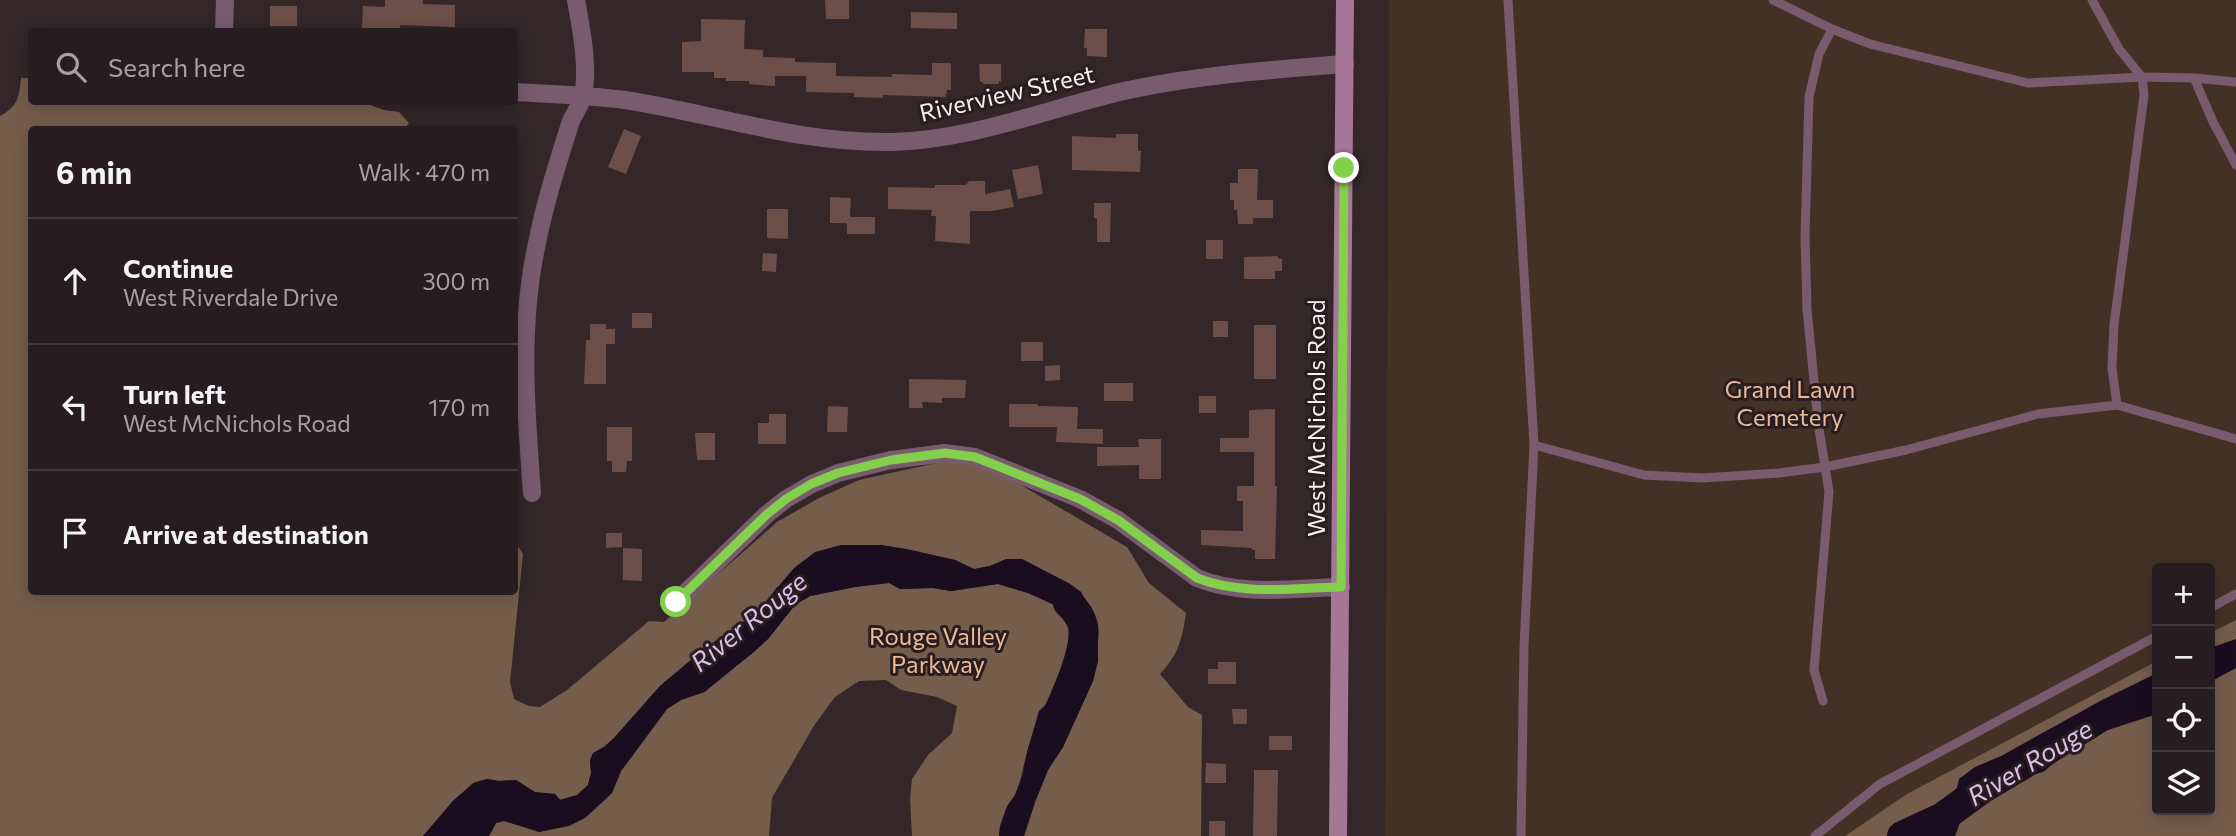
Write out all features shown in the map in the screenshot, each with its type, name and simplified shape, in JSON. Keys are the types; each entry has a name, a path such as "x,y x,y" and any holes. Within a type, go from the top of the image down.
{"main road":[{"name":"West McNichols Road","path":"1338,836 1345,0"}],"street":[{"path":"224,28 225,0"},
{"path":"532,493 526,380 529,299 535,250 571,121 583,96 584,54 576,0"},
{"name":"Riverview Street","path":"518,92 625,100 787,134 890,142 973,132 1122,92 1180,80 1345,64"},
{"path":"672,606 766,515 811,484 838,473 891,460 945,453 975,457 1080,499 1118,520 1197,578 1211,584 1232,589 1255,590 1341,587"}],"lane":[{"path":"1508,0 1534,445 1524,646 1521,836"},
{"path":"1773,0 1870,44 2028,83 2142,77 2236,82"},
{"path":"2092,0 2119,49 2142,77 2144,95 2114,325 2112,368 2117,405"},
{"path":"1823,701 1814,670 1829,492 1807,309 1805,237 1809,97 1819,54 1832,29"},
{"path":"2194,78 2236,165"},
{"path":"1534,445 1644,475 1703,478 1779,473 1825,467 1906,450 2038,414 2117,405 2236,439"},
{"path":"2215,605 2236,594"},
{"path":"1815,836 1880,784 2152,639"}],"green space":[{"name":"Grand Lawn Cemetery","path":"1389,0 2236,0 2236,836 1385,836"},
{"name":"Rouge Valley Parkway","path":"21,78 28,78 28,105 370,105 399,112 409,123 407,126 28,126 28,595 518,595 518,546 523,554 510,682 514,699 529,706 540,707 567,690 649,621 664,622 777,522 819,498 859,480 950,460 988,469 1021,485 1127,547 1149,583 1186,613 1179,646 1160,674 1188,707 1202,715 1201,836 1024,836 1048,770 1063,747 1093,681 1098,661 1091,610 1081,592 1022,559 1006,559 974,569 955,560 881,545 842,545 776,588 756,613 704,649 660,686 614,738 593,753 588,785 577,795 560,800 555,794 535,793 516,780 487,779 473,783 453,801 423,836 0,836 0,116 11,109"},
{"path":"889,583 900,589 933,588 951,591 998,584 1028,593 1072,613 1078,622 1086,650 1085,670 1076,688 1062,698 1049,702 1036,727 1019,785 999,836 912,836 912,779 928,755 952,733 957,706 937,697 901,690 886,680 859,681 835,697 815,724 772,798 769,836 489,836 496,823 504,821 512,823 585,818 612,793 621,771 667,709 681,700 705,692 768,639 795,605 810,596"},
{"path":"2236,620 2236,836 1845,836 1907,794 2152,664 2152,815 2215,815 2215,630"}],"water":[{"path":"841,545 881,545 907,549 955,560 974,569 1006,559 1022,559 1081,592 1091,610 1098,645 1098,661 1093,681 1063,747 1048,770 1024,836 999,836 1000,826 1023,774 1039,711 1049,702 1062,698 1076,688 1085,670 1086,650 1078,622 1072,613 1028,593 998,584 951,591 933,588 900,589 889,583 810,596 795,605 754,652 704,692 681,700 667,709 621,771 612,793 585,818 569,826 539,832 504,821 496,823 489,836 423,836 453,801 474,783 487,779 516,780 535,792 555,794 560,800 577,795 588,785 593,753 614,738 660,686 704,649 756,613 794,568 815,552"},
{"path":"2236,639 2236,668 2215,679 2215,646"},
{"path":"2152,675 2152,716 2108,730 2043,772 2032,775 2005,767 1982,779 1969,794 1955,836 1892,836 1905,828 1933,825 1950,817 1959,779 1975,767 2001,756"}],"building":[{"path":"385,0 423,0 423,4 455,5 455,27 400,25 400,28 362,28 363,6 385,7"},
{"path":"825,0 849,0 849,19 826,19"},
{"path":"270,6 297,6 297,26 270,26"},
{"path":"911,12 957,13 957,29 911,28"},
{"path":"701,19 745,20 744,49 763,50 763,57 795,58 795,62 836,63 836,76 932,75 932,63 951,63 951,90 947,90 946,97 854,97 854,93 806,92 806,76 775,76 775,86 749,84 749,81 726,81 726,78 714,78 714,72 682,72 682,42 701,41"},
{"path":"1085,29 1107,29 1107,57 1087,56 1087,48 1084,48"},
{"path":"979,64 1001,64 1001,82 980,82"},
{"path":"624,129 641,136 626,174 608,167"},
{"path":"1116,134 1138,134 1138,151 1141,151 1140,172 1072,170 1072,136 1116,138"},
{"path":"1038,165 1043,194 1018,199 1012,170"},
{"path":"1238,169 1258,169 1257,200 1273,200 1273,218 1253,218 1253,224 1238,224 1234,200 1230,200 1230,183 1238,183"},
{"path":"969,181 985,181 985,194 1010,189 1014,207 970,211 970,244 935,241 936,216 931,216 932,210 888,209 888,187 935,188 935,185 966,185"},
{"path":"830,197 851,198 850,217 875,217 875,234 847,234 847,223 830,223"},
{"path":"1094,203 1111,203 1110,242 1097,242"},
{"path":"767,209 788,209 788,239 767,238"},
{"path":"1206,240 1223,240 1223,259 1206,259"},
{"path":"763,253 777,254 776,272 762,271"},
{"path":"1278,256 1282,259 1282,271 1275,271 1275,279 1244,279 1244,257"},
{"path":"632,313 652,313 652,328 632,328"},
{"path":"1213,321 1228,321 1228,337 1213,337"},
{"path":"590,324 606,324 606,329 615,329 615,344 606,344 606,384 584,384 586,340 590,340"},
{"path":"1254,325 1276,325 1276,379 1254,379"},
{"path":"1021,342 1043,342 1043,361 1021,361"},
{"path":"1060,365 1060,380 1045,381 1045,366"},
{"path":"909,379 966,380 965,398 942,398 942,403 922,402 923,408 909,408"},
{"path":"1104,383 1133,383 1133,401 1104,401"},
{"path":"1199,396 1216,396 1216,413 1199,413"},
{"path":"1009,404 1078,407 1077,429 1103,429 1103,444 1056,442 1057,427 1009,427"},
{"path":"828,406 848,407 847,432 827,432"},
{"path":"1275,409 1275,559 1255,559 1255,550 1252,548 1201,545 1201,530 1243,531 1243,501 1237,501 1237,486 1254,486 1254,452 1220,452 1220,438 1249,438 1249,410"},
{"path":"769,414 786,414 786,444 758,444 758,423 769,423"},
{"path":"607,427 632,427 632,461 627,461 626,472 612,472 612,461 607,461"},
{"path":"695,433 715,433 715,460 697,460"},
{"path":"1138,439 1161,439 1161,479 1139,479 1139,465 1097,466 1097,447 1139,447"},
{"path":"606,533 622,533 622,547 606,548"},
{"path":"623,548 642,549 642,581 623,580"},
{"path":"1218,662 1236,662 1236,684 1208,684 1208,669 1218,669"},
{"path":"1232,709 1247,709 1247,724 1233,724"},
{"path":"1269,736 1292,736 1292,750 1269,750"},
{"path":"1206,763 1226,764 1226,783 1205,783"},
{"path":"1254,770 1278,770 1277,836 1253,836"},
{"path":"1209,821 1225,821 1225,836 1209,836"}],"waterway":[{"name":"River Rouge","path":"1050,731 1082,650 1081,619 1068,603"},
{"name":"River Rouge","path":"1902,836 1943,817 1983,788 2047,750"}],"route":[{"path":"676,602 766,515 811,484 838,473 891,460 945,453 975,457 1080,499 1118,520 1197,578 1211,584 1232,589 1255,590 1341,587 1344,168"}]}
